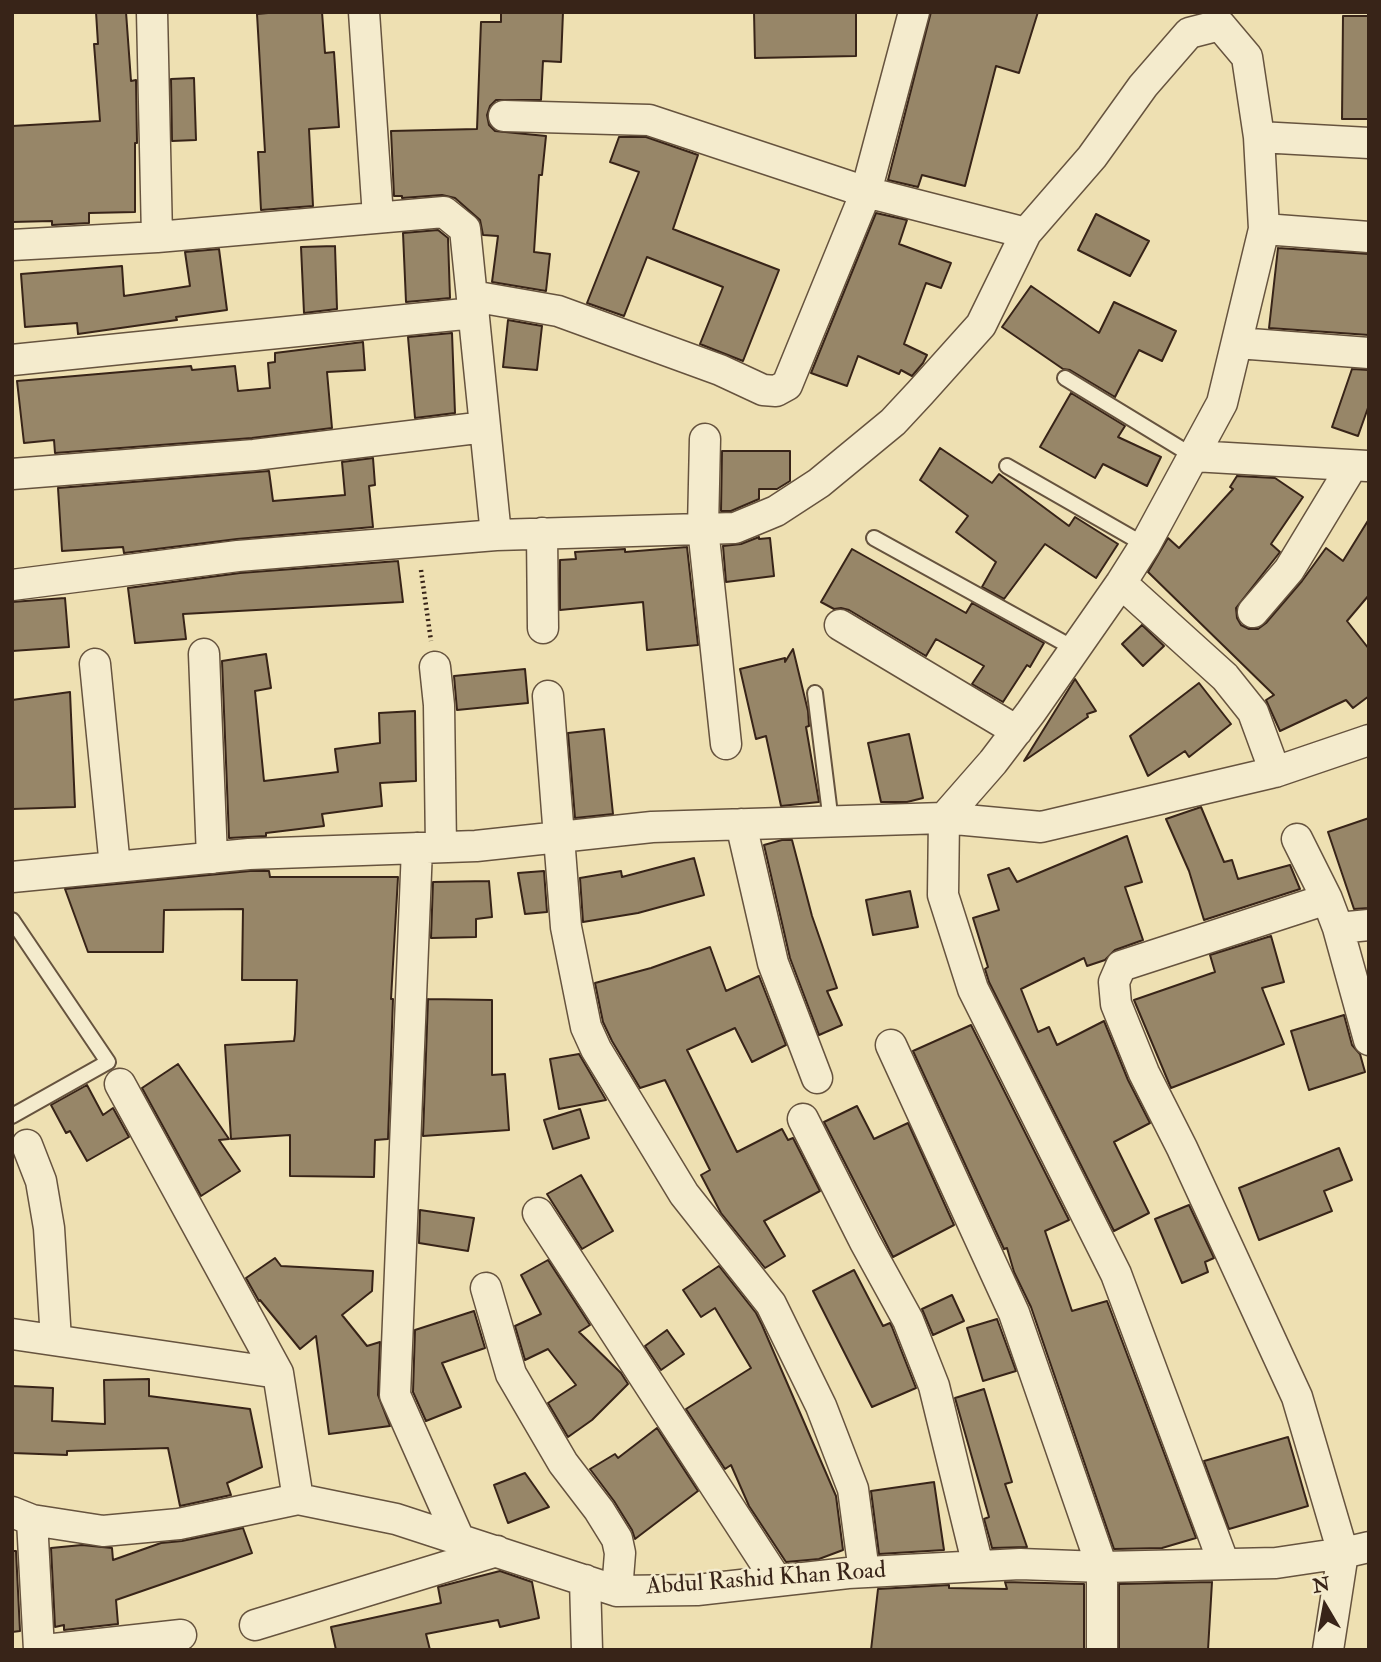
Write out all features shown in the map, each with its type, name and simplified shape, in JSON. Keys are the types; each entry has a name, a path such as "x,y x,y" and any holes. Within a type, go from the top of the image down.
{"street":[{"path":"152,12 157,237"},
{"path":"364,12 378,217"},
{"path":"12,360 473,305 558,311 720,370 762,390 776,391 787,385 866,192 914,12"},
{"path":"12,585 238,556 496,534 735,528 776,511 819,483 893,422 981,325 1027,233 1092,157 1143,86 1189,33 1221,17 1247,57 1259,138 1264,229 1222,403 1145,545 1121,583 1017,731 944,818 943,895 973,989 1116,1274 1224,1564"},
{"path":"504,116 649,120 866,192 1027,233"},
{"path":"1259,138 1369,143"},
{"path":"12,246 157,237 444,212 465,229 496,534"},
{"path":"1264,229 1369,237"},
{"path":"1237,343 1369,354"},
{"path":"12,474 254,455 485,427"},
{"path":"705,439 703,528 726,744"},
{"path":"1193,456 1360,466"},
{"path":"1253,612 1289,570 1360,466"},
{"path":"542,533 543,628"},
{"path":"1121,583 1224,677 1253,712 1275,772"},
{"path":"840,625 1017,731"},
{"path":"204,654 212,858"},
{"path":"95,664 116,867"},
{"path":"435,667 439,705 395,1395 459,1539"},
{"path":"548,696 566,927 586,1027 596,1049 684,1194 771,1304 821,1406 853,1489 863,1572"},
{"path":"12,877 249,854 476,846 652,827 944,818 1041,827 1275,772 1369,740"},
{"path":"741,824 773,963 817,1078"},
{"path":"1297,839 1328,899 1369,1040"},
{"path":"1328,899 1121,966 1114,982 1116,1004 1144,1073 1182,1148 1297,1397 1356,1550 1328,1650"},
{"path":"1338,928 1369,925"},
{"path":"891,1045 1014,1313 1102,1567 1102,1650"},
{"path":"120,1084 278,1373 298,1499"},
{"path":"803,1119 908,1320 926,1364 934,1386 978,1566"},
{"path":"27,1146 41,1181 49,1228 56,1340"},
{"path":"538,1213 777,1581"},
{"path":"486,1288 510,1374 563,1463 599,1510 617,1539 620,1553 617,1591"},
{"path":"12,1334 278,1373"},
{"name":"Abdul Rashid Khan Road","path":"22,1516 103,1531 179,1524 298,1499 396,1518 617,1591 697,1590 863,1572 1020,1564 1102,1567 1276,1563 1356,1550"},
{"path":"22,1516 39,1650"},
{"path":"256,1625 497,1551"},
{"path":"585,1580 587,1650"},
{"path":"45,1650 181,1635"}],"lane":[{"path":"1065,378 1193,456"},
{"path":"1007,467 1145,545"},
{"path":"874,538 1075,649"},
{"path":"815,693 831,822"},
{"path":"12,920 108,1062 12,1116"}],"path":[{"path":"417,541 435,667"}],"building":[{"path":"96,12 126,12 131,81 136,80 135,212 89,213 89,223 52,225 52,221 12,222 12,126 100,121 94,44 98,44"},
{"path":"322,12 325,53 334,52 339,127 309,129 313,206 261,210 258,152 265,152 257,14"},
{"path":"501,12 563,12 561,62 543,61 541,100 496,100 487,115 489,125 495,131 546,136 542,175 539,175 534,252 550,254 546,291 492,282 498,236 483,235 480,220 455,198 442,195 402,198 394,196 391,131 477,129 481,22 501,22"},
{"path":"754,12 856,12 856,56 755,58"},
{"path":"931,12 1038,12 1019,73 996,66 965,186 922,175 918,187 888,180"},
{"path":"1343,16 1369,16 1369,119 1342,119"},
{"path":"194,78 196,140 172,141 171,79"},
{"path":"619,137 646,137 698,155 673,229 779,270 743,361 700,344 723,287 647,257 624,316 587,303 639,172 610,162"},
{"path":"876,213 907,220 899,244 951,263 941,288 926,283 904,344 927,355 923,363 912,376 901,370 899,374 858,356 847,386 811,373"},
{"path":"1096,214 1149,241 1130,276 1078,250"},
{"path":"438,230 448,238 450,298 406,302 403,233"},
{"path":"335,246 337,309 304,313 301,247"},
{"path":"1278,248 1369,254 1369,335 1269,328"},
{"path":"219,249 227,310 78,334 77,323 25,327 21,274 122,266 124,296 190,286 185,252"},
{"path":"1031,286 1099,333 1114,302 1176,331 1162,361 1139,350 1115,397 1070,370 1063,369 1002,327"},
{"path":"508,320 542,326 537,370 503,367"},
{"path":"452,333 455,413 415,418 408,337"},
{"path":"363,342 365,370 327,372 332,428 252,438 55,453 54,440 24,443 17,381 191,366 192,370 235,366 238,391 270,388 268,363 275,362 275,353"},
{"path":"1352,369 1369,370 1369,405 1358,436 1332,427"},
{"path":"1071,393 1125,426 1118,437 1161,457 1147,486 1103,464 1095,478 1040,447"},
{"path":"940,448 992,483 999,474 1069,526 1075,517 1118,544 1096,578 1045,544 1004,599 982,587 996,562 956,532 968,516 920,480"},
{"path":"722,451 790,451 790,481 777,489 759,489 759,499 731,511 721,511"},
{"path":"373,458 375,485 369,486 373,527 237,539 124,553 123,547 62,551 58,488 269,471 273,501 345,495 342,462"},
{"path":"1237,476 1275,478 1303,497 1271,544 1280,552 1236,608 1241,625 1249,629 1258,629 1266,623 1326,548 1343,561 1369,519 1369,595 1347,621 1369,649 1369,696 1353,708 1346,700 1280,731 1266,700 1274,695 1148,572 1168,538 1179,548 1233,489 1230,487"},
{"path":"759,537 770,538 774,576 726,582 723,546 741,544"},
{"path":"687,547 698,645 647,650 643,602 560,610 560,560 576,559 575,552 625,549 625,552"},
{"path":"852,549 966,613 972,603 1044,643 1030,667 1027,665 1003,702 972,684 984,666 936,639 926,656 849,610 834,609 821,602"},
{"path":"398,561 403,602 183,614 186,639 135,643 128,588 240,573"},
{"path":"65,598 69,647 12,651 12,602"},
{"path":"1142,625 1164,646 1143,666 1122,644"},
{"path":"793,649 808,711 809,726 806,727 819,802 781,806 766,736 756,739 740,669 785,658 785,662"},
{"path":"266,654 271,688 255,691 264,781 338,772 335,749 380,743 379,713 415,711 416,781 380,783 382,806 322,814 324,826 266,833 266,836 229,838 222,661"},
{"path":"525,669 528,703 457,710 454,676"},
{"path":"1075,679 1096,711 1087,714 1088,717 1024,761"},
{"path":"1199,683 1231,724 1189,757 1185,751 1148,776 1130,736"},
{"path":"70,692 75,807 12,809 12,700"},
{"path":"604,729 613,814 575,818 568,733"},
{"path":"909,734 923,798 907,802 881,802 868,743"},
{"path":"1201,807 1224,862 1232,860 1238,879 1290,865 1300,889 1204,920 1189,871 1166,819"},
{"path":"1369,818 1369,908 1354,909 1328,832"},
{"path":"1127,836 1142,882 1125,887 1143,940 1115,950 1105,960 1087,966 1084,958 1021,989 1038,1032 1049,1027 1057,1045 1104,1021 1128,1080 1150,1123 1114,1142 1149,1213 1114,1231 989,982 985,969 988,967 973,918 999,910 988,875 1009,868 1017,882"},
{"path":"792,840 812,916 837,988 827,991 842,1025 819,1035 790,958 764,845"},
{"path":"694,858 704,895 638,913 583,922 580,878 621,871 622,877"},
{"path":"269,871 270,877 398,877 391,999 388,1139 375,1140 374,1177 290,1176 290,1135 231,1139 225,1045 294,1041 295,1034 297,980 242,980 243,909 164,910 163,952 88,952 65,889"},
{"path":"544,871 547,912 525,914 518,873"},
{"path":"489,881 492,917 476,919 476,937 431,938 433,882"},
{"path":"910,891 918,927 873,935 866,900"},
{"path":"1271,936 1284,982 1262,988 1284,1044 1171,1088 1134,1000 1215,972 1210,955"},
{"path":"710,947 726,991 759,976 786,1045 752,1062 735,1028 687,1050 737,1152 782,1129 788,1140 793,1138 820,1191 764,1221 785,1256 765,1268 721,1213 701,1175 710,1170 665,1080 640,1088 603,1022 595,983 651,968"},
{"path":"428,999 492,1000 492,1075 505,1074 509,1130 423,1136"},
{"path":"1344,1015 1352,1045 1360,1054 1365,1072 1309,1090 1291,1031"},
{"path":"971,1025 1069,1220 1045,1231 1072,1311 1107,1301 1196,1538 1162,1548 1114,1549 1031,1307 1014,1272 1007,1248 1004,1249 913,1051"},
{"path":"579,1054 606,1100 559,1109 550,1059"},
{"path":"178,1064 229,1139 219,1140 240,1171 201,1196 142,1088"},
{"path":"87,1085 103,1115 113,1108 129,1137 87,1161 70,1131 66,1133 51,1105"},
{"path":"857,1106 874,1139 908,1123 954,1225 893,1257 824,1122"},
{"path":"580,1109 589,1138 553,1149 544,1120"},
{"path":"1339,1148 1352,1180 1324,1191 1332,1211 1259,1240 1239,1188"},
{"path":"581,1175 613,1231 582,1249 547,1194"},
{"path":"1189,1205 1214,1258 1205,1262 1208,1272 1182,1283 1155,1219"},
{"path":"420,1210 474,1218 468,1251 419,1243"},
{"path":"275,1258 281,1266 373,1271 372,1291 342,1315 367,1346 380,1342 378,1395 390,1426 329,1434 316,1336 300,1349 259,1301 246,1278"},
{"path":"548,1260 590,1325 579,1332 621,1373 628,1384 592,1420 568,1437 548,1403 576,1385 548,1349 525,1360 515,1326 541,1314 521,1275"},
{"path":"719,1266 756,1313 762,1325 836,1496 843,1550 819,1559 786,1562 749,1506 731,1465 725,1469 686,1409 751,1368 715,1308 701,1317 683,1290"},
{"path":"854,1270 883,1326 890,1323 916,1388 872,1407 813,1291"},
{"path":"952,1295 964,1321 933,1335 922,1309"},
{"path":"474,1311 485,1348 442,1363 461,1407 426,1421 413,1392 415,1330"},
{"path":"997,1319 1016,1371 983,1381 967,1328"},
{"path":"667,1330 684,1354 661,1370 645,1346"},
{"path":"149,1379 149,1396 250,1409 262,1467 227,1483 231,1495 180,1506 168,1448 67,1451 67,1455 12,1453 12,1386 53,1388 52,1421 105,1424 104,1380"},
{"path":"984,1389 1012,1482 1005,1484 1027,1547 992,1548 984,1519 989,1517 955,1398"},
{"path":"657,1428 698,1491 635,1539 614,1501 590,1469 615,1454 618,1458"},
{"path":"1288,1437 1308,1506 1229,1529 1204,1461"},
{"path":"525,1473 549,1507 508,1523 494,1485"},
{"path":"934,1482 944,1550 879,1554 871,1491"},
{"path":"243,1528 252,1553 116,1600 118,1624 64,1630 64,1625 55,1627 51,1548 82,1545 112,1548 113,1560 161,1543"},
{"path":"12,1551 16,1551 20,1631 12,1632"},
{"path":"500,1571 532,1582 539,1618 500,1627 498,1620 426,1634 430,1650 336,1650 331,1627 441,1603 438,1587"},
{"path":"1005,1582 1084,1584 1084,1650 871,1650 878,1589 949,1585 949,1588 1007,1589"},
{"path":"1212,1582 1208,1650 1119,1650 1119,1584"}]}
